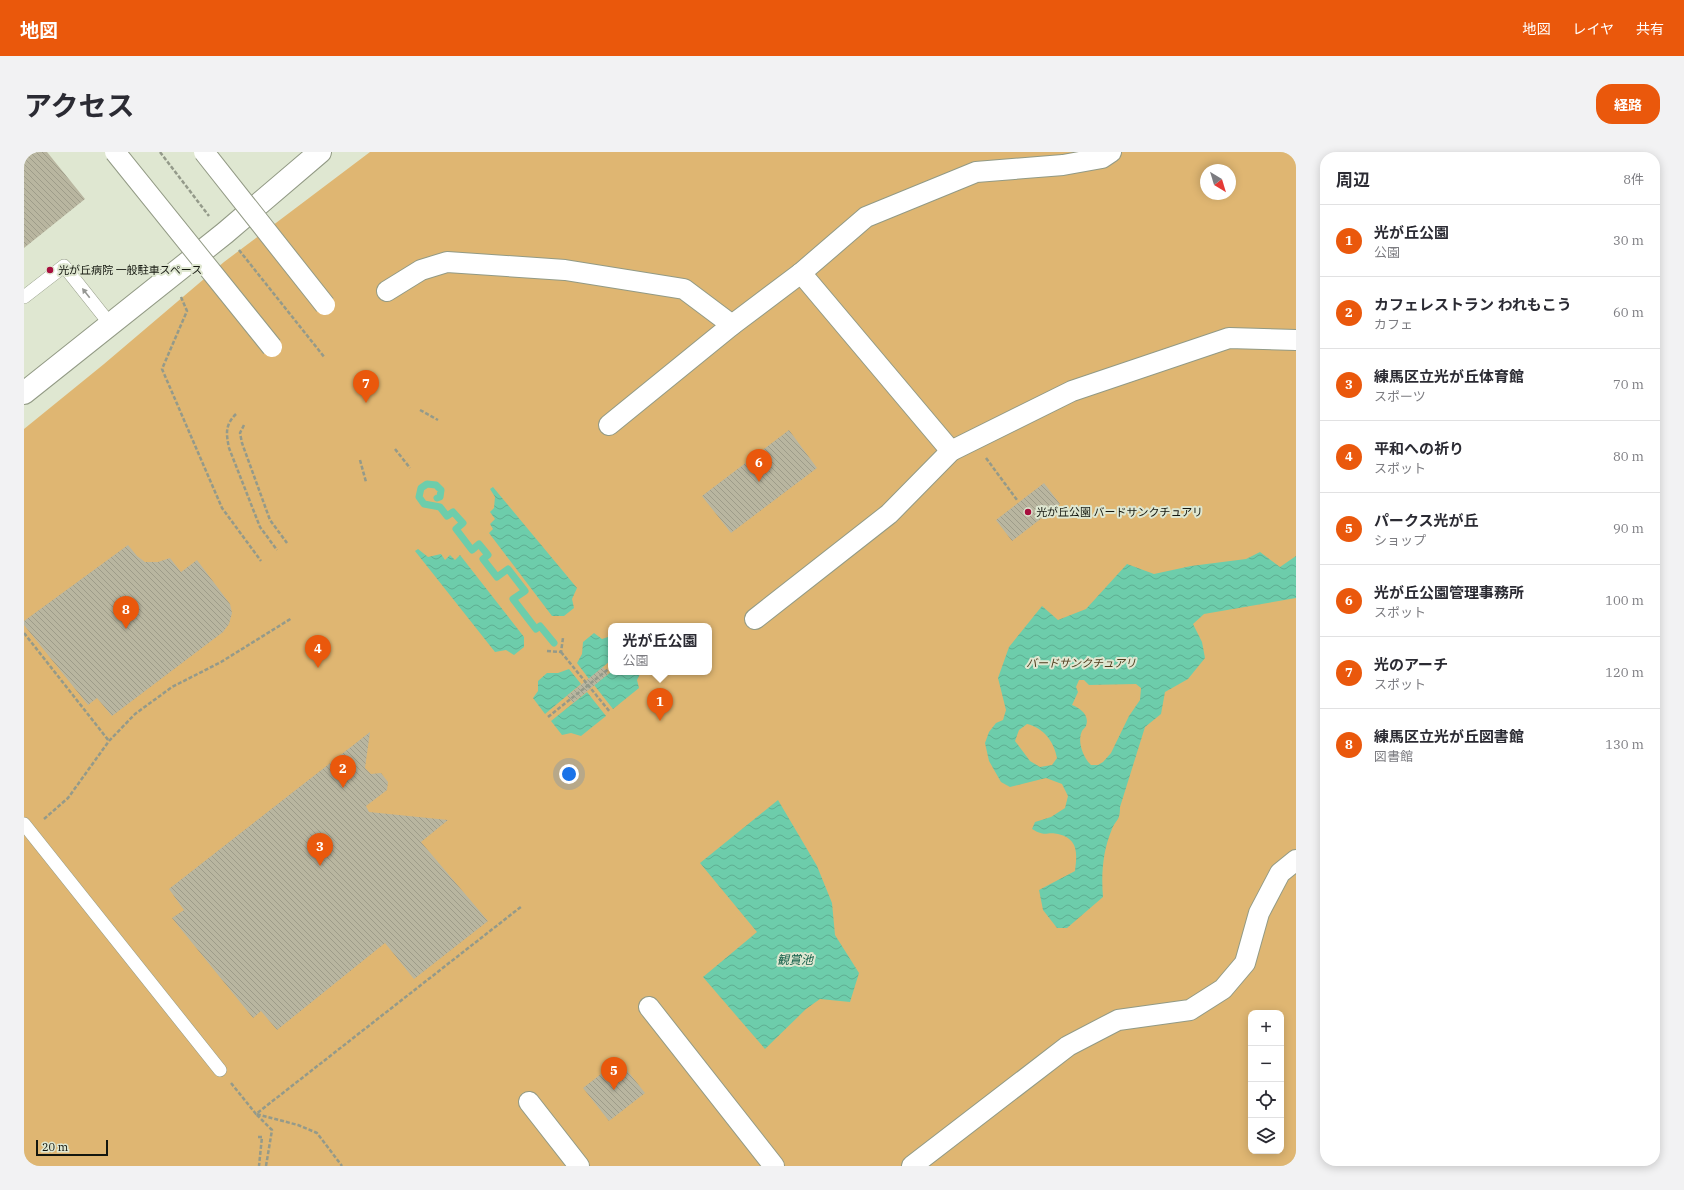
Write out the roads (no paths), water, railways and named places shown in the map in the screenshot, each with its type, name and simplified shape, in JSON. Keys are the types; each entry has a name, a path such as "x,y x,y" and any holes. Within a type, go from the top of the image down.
{"street":[{"path":"115,152 272,347"},
{"path":"204,152 325,305"},
{"path":"24,393 172,275 218,226 320,152"},
{"path":"609,425 732,325 801,273 866,217 976,172 1063,165 1102,158 1111,152"},
{"path":"387,290 421,270 447,262 565,270 684,289 732,325"},
{"path":"801,273 951,451"},
{"path":"755,619 889,514 951,451 1072,391 1229,338 1296,340"},
{"path":"912,1166 1068,1046 1118,1020 1190,1010 1223,989 1244,963 1259,913 1280,873 1296,860"},
{"path":"649,1007 774,1166"},
{"path":"529,1102 579,1166"}],"lane":[{"path":"24,297 64,266 110,324"},
{"path":"27,828 220,1070"}],"water":[{"path":"493,487 577,588 572,599 574,608 564,616 552,616 489,533 493,529 490,524 495,519 490,512 494,508 495,497 490,489"},
{"path":"418,549 428,557 441,554 445,560 450,555 455,560 460,555 524,637 524,647 514,655 506,650 495,652 415,551"},
{"path":"1260,552 1280,567 1296,556 1296,598 1204,614 1193,624 1202,642 1205,658 1188,679 1165,692 1161,714 1145,727 1120,807 1119,817 1112,829 1107,845 1102,880 1103,897 1067,928 1057,928 1043,910 1039,890 1075,871 1075,848 1073,843 1065,836 1054,833 1044,834 1032,829 1035,822 1051,817 1065,808 1068,796 1062,784 1046,778 1010,787 1001,782 989,761 985,743 989,732 996,723 1003,720 1006,710 998,678 1009,647 1042,606 1058,620 1086,609 1127,564 1154,574 1191,566 1246,559","holes":["1079,680 1084,680 1089,685 1136,684 1141,688 1140,700 1129,716 1111,753 1098,765 1091,765 1083,754 1080,740 1082,731 1086,726 1087,718 1084,712 1072,705 1078,692 1076,687","1027,724 1043,732 1051,741 1057,758 1052,765 1040,767 1030,761 1015,741 1019,730"]},
{"path":"594,633 602,639 608,637 608,663 589,679 577,663 582,654 583,642"},
{"path":"569,669 581,684 545,714 533,698 538,691 538,681 547,673 558,673"},
{"path":"608,674 640,675 637,680 639,688 613,709 594,685"},
{"path":"587,692 606,716 581,736 571,733 562,735 551,721"},
{"name":"観賞池","path":"778,800 817,866 832,903 835,935 859,973 850,1002 820,999 806,1009 765,1049 703,977 757,932 700,863"}],"waterway":[{"path":"437,498 440,497 441,490 436,485 427,484 421,488 419,497 424,504 440,507 447,516 453,512 463,523 456,529 472,550 479,544 488,555 483,559 497,577 508,569 525,591 513,599 536,629 540,626 554,643"}],"place":[{"name":"光が丘病院 一般駐車スペース","path":"50,270"},
{"name":"光のアーチ","path":"366,403"},
{"name":"光が丘公園管理事務所","path":"759,482"},
{"name":"光が丘公園 バードサンクチュアリ","path":"1028,512"},
{"name":"練馬区立光が丘図書館","path":"126,629"},
{"name":"平和への祈り","path":"318,668"},
{"name":"光が丘公園","path":"660,721"},
{"name":"カフェレストラン われもこう","path":"343,788"},
{"name":"練馬区立光が丘体育館","path":"320,866"},
{"name":"パークス光が丘","path":"614,1090"}],"park label":[{"name":"バードサンクチュアリ","path":"1081,663"}]}
